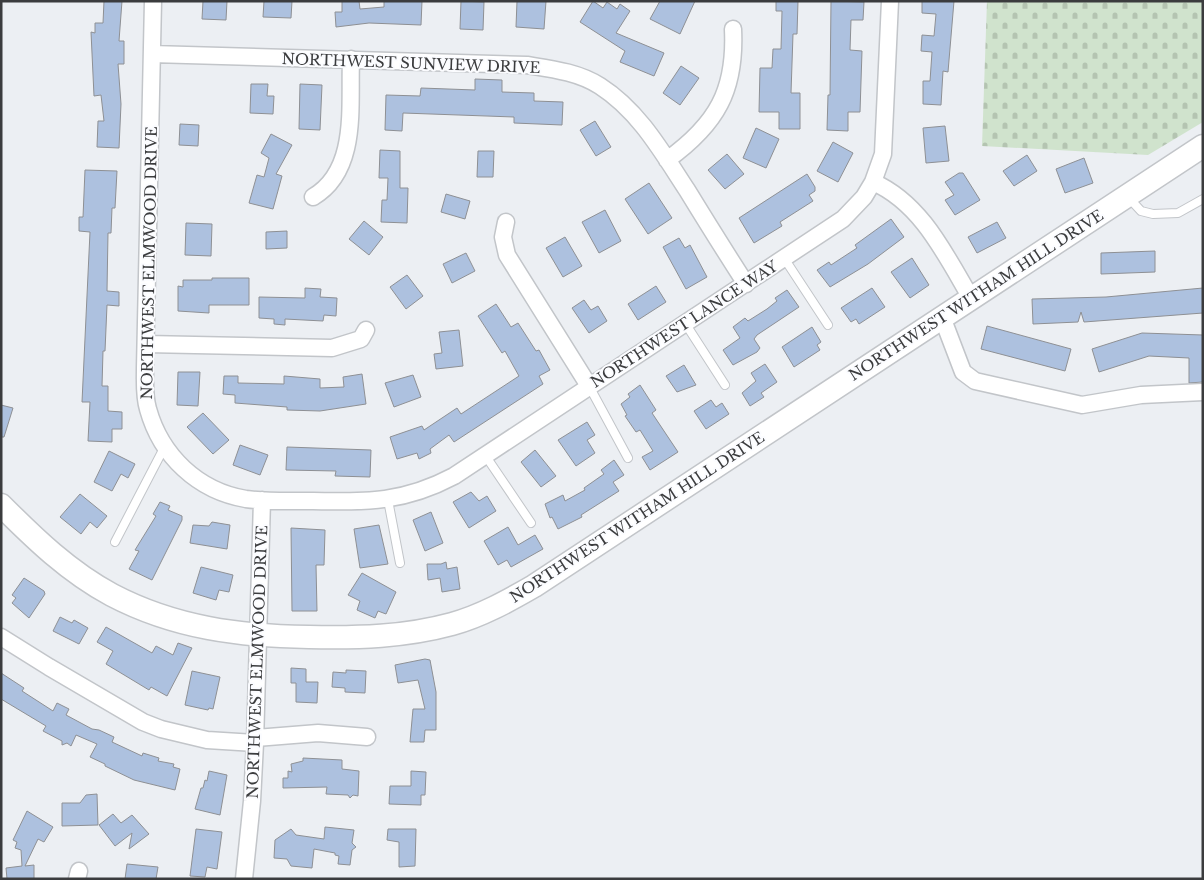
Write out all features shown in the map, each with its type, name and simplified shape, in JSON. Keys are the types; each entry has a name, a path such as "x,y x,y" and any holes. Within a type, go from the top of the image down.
{"street":[{"name":"NORTHWEST ELMWOOD DRIVE","path":"153,1 145,368 148,408 154,428 164,446 180,465 200,482 232,496 262,500 255,740 244,879"},
{"name":"NORTHWEST LANCE WAY","path":"262,500 367,502 388,500 437,485 486,455 844,219 864,197 873,182 883,154 886,139 890,1"},
{"path":"667,160 694,139 720,107 732,73 733,29"},
{"name":"NORTHWEST SUNVIEW DRIVE","path":"152,54 527,65 580,76 599,85 620,101 638,120 667,160 746,284"},
{"path":"313,197 327,187 337,174 344,159 349,116 351,59"},
{"name":"NORTHWEST WITHAM HILL DRIVE","path":"1,504 52,555 77,574 133,606 193,626 258,636 379,638 453,623 500,604 534,586 1203,146"},
{"path":"873,182 901,197 919,216 971,298"},
{"path":"506,222 503,237 507,254 589,386"},
{"path":"942,317 963,372 975,382 1082,405 1141,395 1203,392"},
{"path":"146,344 332,348 361,339 366,330"},
{"path":"1,637 152,726 189,738 255,740 318,733 367,737"}],"lane":[{"path":"1127,196 1141,211 1153,214 1178,214 1203,199"},
{"path":"784,258 828,325"},
{"path":"685,323 725,385"},
{"path":"589,386 628,458"},
{"path":"115,542 164,446"},
{"path":"486,455 531,523"},
{"path":"388,500 400,563"}],"green space":[{"path":"987,1 1203,1 1203,122 1148,155 982,146"}],"building":[{"path":"104,1 122,1 119,41 124,41 124,64 118,64 121,104 119,148 97,147 98,121 104,121 101,95 94,96 91,32 95,33 95,23 103,23"},
{"path":"203,1 227,1 226,20 202,19"},
{"path":"264,1 292,1 291,18 263,17"},
{"path":"342,1 359,1 360,9 384,7 384,1 422,1 421,25 369,23 336,27 335,12 342,12"},
{"path":"461,1 484,2 483,30 460,29"},
{"path":"517,1 546,1 544,29 516,27"},
{"path":"593,1 603,8 607,2 617,9 620,4 630,11 616,33 664,53 654,76 620,62 625,51 580,22"},
{"path":"660,1 695,1 680,34 650,19"},
{"path":"776,1 798,1 797,34 793,34 791,93 800,93 800,129 779,129 779,112 759,112 760,68 772,68 773,49 781,49 782,11 776,11"},
{"path":"831,1 864,2 863,20 851,20 850,50 862,51 860,112 848,112 848,131 827,130 828,95 830,95"},
{"path":"922,1 954,1 948,72 943,71 941,105 923,104 923,81 930,81 932,52 921,51 922,35 934,36 936,14 922,13"},
{"path":"681,66 699,78 680,105 663,93"},
{"path":"475,79 502,80 502,92 534,93 534,101 563,102 562,125 514,123 514,117 403,113 402,131 385,130 386,95 420,96 421,88 475,90"},
{"path":"251,84 268,84 267,96 274,96 273,114 250,113"},
{"path":"300,84 322,85 320,130 299,129"},
{"path":"595,121 611,147 596,156 580,130"},
{"path":"180,124 199,125 198,146 179,145"},
{"path":"945,126 949,161 926,163 923,128"},
{"path":"756,128 779,139 766,168 743,158"},
{"path":"271,134 292,145 276,174 282,176 273,209 249,203 257,175 264,177 269,158 261,153"},
{"path":"833,142 853,153 838,182 817,171"},
{"path":"380,150 400,151 400,188 408,188 407,223 381,222 382,200 387,200 388,178 379,178"},
{"path":"478,151 494,151 493,177 477,177"},
{"path":"727,154 744,174 725,189 708,170"},
{"path":"1027,155 1037,171 1014,186 1003,171"},
{"path":"1084,158 1093,183 1065,193 1056,169"},
{"path":"85,170 117,171 115,208 112,208 111,233 108,233 107,291 119,292 119,306 107,305 102,386 108,386 108,411 122,412 122,429 112,429 112,442 88,441 90,402 82,402 90,232 79,231 79,217 83,217"},
{"path":"959,173 963,173 980,200 955,215 945,200 954,195 945,182"},
{"path":"807,174 815,187 815,191 809,195 813,201 780,222 782,226 754,243 739,218"},
{"path":"649,183 672,218 648,234 625,199"},
{"path":"446,194 470,201 465,219 441,212"},
{"path":"605,210 621,241 599,253 582,222"},
{"path":"891,219 904,237 868,264 830,287 817,270 829,262 831,265 857,248 855,245"},
{"path":"364,221 383,237 369,255 349,239"},
{"path":"997,222 1006,238 977,253 968,237"},
{"path":"186,223 212,224 211,256 185,255"},
{"path":"287,231 287,248 266,249 266,232"},
{"path":"565,237 582,266 563,277 546,248"},
{"path":"679,238 685,248 690,245 707,277 686,289 663,247"},
{"path":"1155,251 1155,272 1101,274 1101,253"},
{"path":"466,253 475,271 452,283 443,264"},
{"path":"912,258 929,285 910,298 891,272"},
{"path":"407,275 423,296 406,309 390,287"},
{"path":"212,278 249,278 249,305 209,305 209,313 178,311 178,286 183,287 183,280 212,280"},
{"path":"656,286 666,302 638,320 628,304"},
{"path":"305,288 321,289 320,297 337,298 336,316 324,315 323,321 285,319 285,325 274,324 274,319 259,318 259,297 305,298"},
{"path":"872,288 885,307 859,324 856,319 851,322 841,308"},
{"path":"1203,288 1203,313 1084,322 1081,312 1078,322 1033,324 1032,299 1106,297"},
{"path":"787,290 799,307 757,335 754,339 760,348 757,352 733,365 723,350 740,338 733,327 745,318 748,321 767,309 777,301 775,298"},
{"path":"584,300 591,310 598,306 607,321 589,333 572,308"},
{"path":"496,304 511,327 518,323 536,351 539,350 550,370 539,376 543,384 454,442 449,435 430,449 431,453 419,459 417,453 397,459 390,437 422,426 424,430 457,408 461,414 519,376 505,351 502,353 478,316"},
{"path":"987,326 1071,349 1065,371 981,349"},
{"path":"812,327 821,342 817,345 820,350 794,367 782,347"},
{"path":"459,330 463,366 436,369 434,354 442,353 439,332"},
{"path":"1142,333 1203,335 1203,382 1189,383 1189,358 1149,356 1099,372 1092,349"},
{"path":"765,364 777,382 761,393 764,397 750,406 742,393 756,381 751,373"},
{"path":"684,365 696,385 677,392 666,376"},
{"path":"178,372 200,372 198,406 177,405"},
{"path":"362,374 366,404 320,411 287,410 287,407 235,403 235,395 223,394 224,376 238,376 238,383 284,384 284,376 320,379 320,388 344,387 343,377"},
{"path":"413,375 421,397 394,407 385,383"},
{"path":"640,385 656,410 652,413 678,452 650,470 642,457 653,451 640,430 636,432 625,416 627,415 621,404 630,397 628,394"},
{"path":"711,400 716,407 722,403 729,414 706,429 694,411"},
{"path":"1,405 13,408 4,437 1,437"},
{"path":"203,413 229,440 213,454 187,427"},
{"path":"587,422 595,435 587,440 595,453 576,466 558,440"},
{"path":"240,445 268,455 260,475 233,465"},
{"path":"287,447 371,450 370,477 335,476 336,471 286,470"},
{"path":"535,450 556,476 541,487 521,462"},
{"path":"109,451 135,464 128,478 121,474 112,491 94,482"},
{"path":"614,460 624,475 613,482 619,491 581,515 582,517 558,529 552,517 550,518 545,504 563,495 565,501 585,490 584,488 604,474 601,470"},
{"path":"471,492 479,501 487,496 496,511 469,528 453,502"},
{"path":"80,494 107,516 97,528 90,522 81,534 60,517"},
{"path":"160,502 170,506 168,510 182,516 182,520 152,580 129,569 139,551 135,550 156,516 153,514"},
{"path":"431,512 443,543 425,551 413,520"},
{"path":"212,522 230,525 227,549 190,543 193,525 209,526"},
{"path":"379,525 388,564 360,568 354,529"},
{"path":"508,527 518,545 535,535 543,549 511,567 507,560 498,565 484,541"},
{"path":"291,528 325,530 324,565 316,565 317,611 292,611"},
{"path":"446,562 447,569 457,567 460,589 442,592 440,578 428,580 427,564"},
{"path":"201,567 233,575 229,592 219,590 216,600 193,593"},
{"path":"362,573 396,592 386,614 378,611 375,618 357,610 360,601 348,595"},
{"path":"24,578 44,591 45,594 29,618 12,603 16,598 12,595"},
{"path":"60,617 72,623 74,620 88,628 79,644 53,631"},
{"path":"106,627 152,653 156,646 173,655 178,643 192,648 167,696 151,687 149,690 106,664 113,651 97,642"},
{"path":"425,659 430,660 436,692 436,730 425,730 424,742 410,742 413,709 425,709 418,680 398,683 395,665"},
{"path":"291,668 306,669 306,682 318,682 317,703 296,702 296,683 291,683"},
{"path":"346,670 366,671 365,693 345,692 345,688 332,687 333,672 346,673"},
{"path":"192,671 220,677 213,709 209,708 208,710 185,705"},
{"path":"1,673 24,688 22,691 53,711 57,703 69,709 66,715 92,729 114,737 112,742 142,756 143,753 159,758 158,761 174,764 173,767 180,769 175,790 134,780 105,766 105,764 90,757 97,744 76,735 71,746 67,743 62,745 62,741 43,731 46,726 1,699"},
{"path":"303,758 342,760 342,769 359,771 358,796 353,795 350,798 348,795 326,794 327,787 283,788 283,778 288,778 288,771 292,772 291,764 303,761"},
{"path":"209,771 227,775 220,815 195,809 201,788 203,788 205,780 207,781"},
{"path":"411,771 426,772 425,795 421,795 421,805 389,804 390,786 411,786"},
{"path":"97,794 98,825 62,826 62,803 80,803 86,795"},
{"path":"27,811 53,827 44,842 38,839 25,866 34,865 34,879 7,879 6,868 22,866 21,850 15,848 17,842 13,840"},
{"path":"113,814 121,823 132,815 149,834 129,849 132,833 115,846 99,825"},
{"path":"325,827 354,830 352,843 356,847 352,850 350,865 338,864 339,856 335,855 335,853 314,849 312,868 291,866 287,859 274,858 275,840 291,829 296,835 324,839"},
{"path":"196,829 222,832 217,869 207,867 205,877 190,876"},
{"path":"388,829 416,829 415,866 399,867 399,842 387,840"},
{"path":"127,864 158,867 156,879 125,879"}]}
